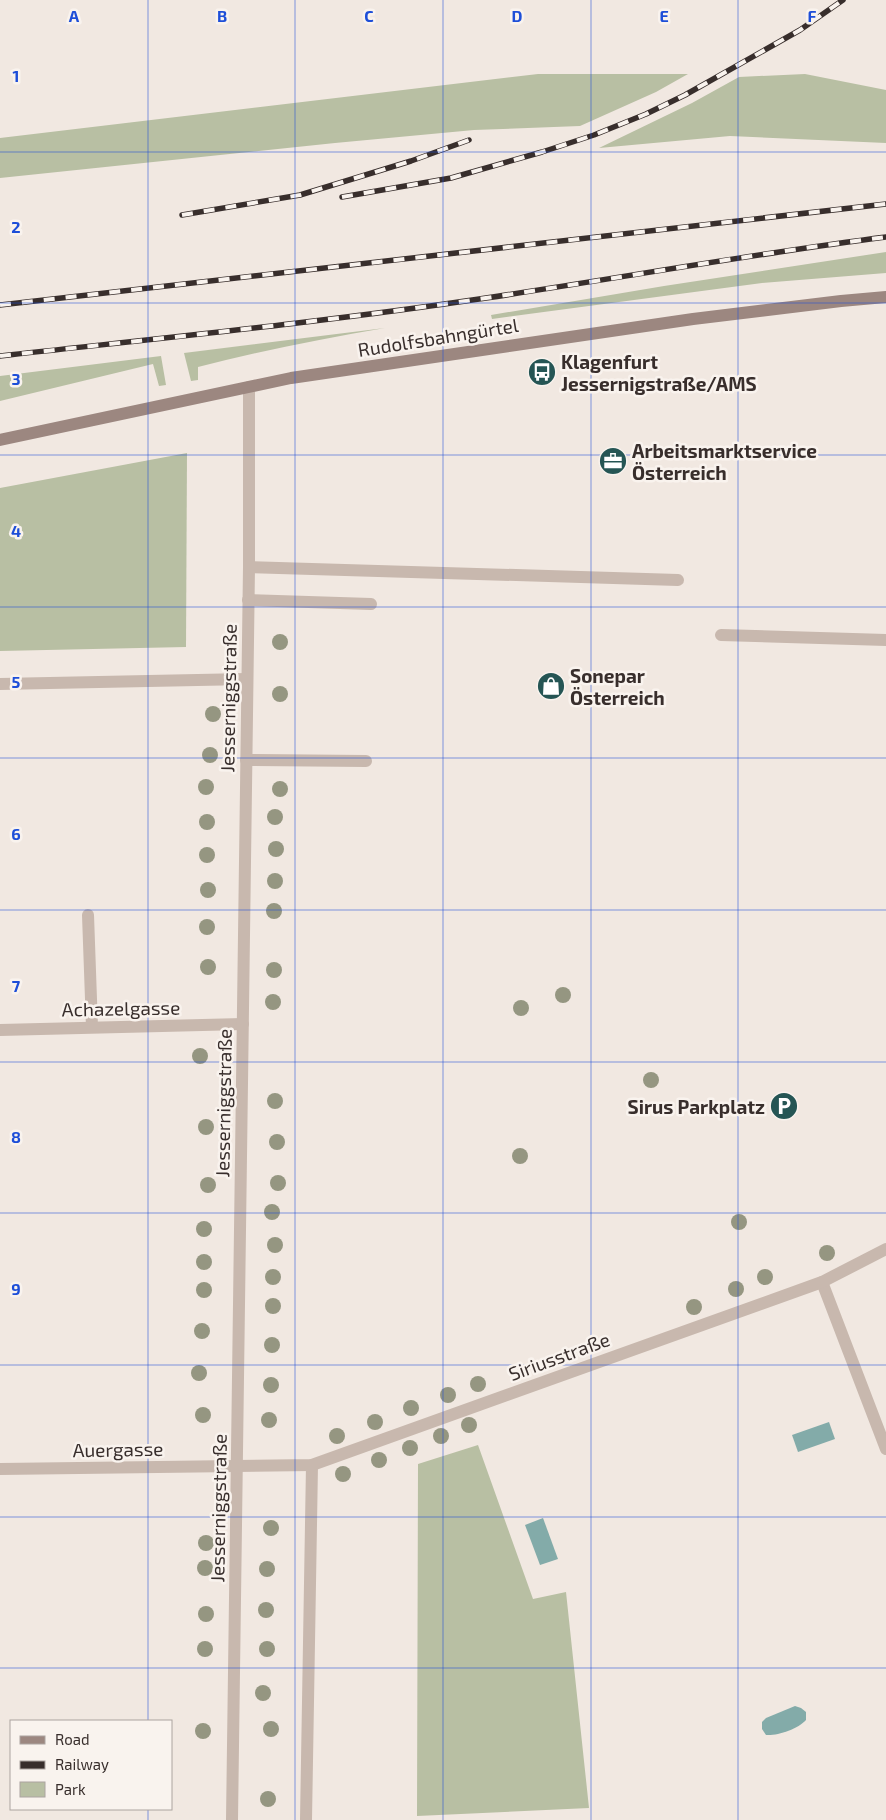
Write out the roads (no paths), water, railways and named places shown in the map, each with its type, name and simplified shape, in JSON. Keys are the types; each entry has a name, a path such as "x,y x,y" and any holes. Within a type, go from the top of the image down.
{"street":[{"name":"Rudolfsbahngürtel","path":"0,440 291,378 684,320 886,297"},
{"name":"Jesserniggstraße","path":"232,1820 250,387"},
{"path":"249,567 678,580"},
{"path":"248,600 371,604"},
{"path":"721,635 886,640"},
{"path":"0,684 247,679"},
{"path":"246,760 366,761"},
{"path":"88,916 92,1028"},
{"name":"Achazelgasse","path":"0,1030 243,1024"},
{"name":"Siriusstraße","path":"237,1466 312,1465 822,1282 886,1249"},
{"path":"822,1282 886,1449"},
{"path":"306,1820 312,1465"},
{"name":"Auergasse","path":"0,1469 237,1466"}],"water":[{"path":"829,1422 835,1439 798,1452 792,1435"},
{"path":"543,1518 558,1559 540,1565 525,1525"},
{"path":"795,1706 806,1712 806,1720 787,1731 766,1735 762,1729 762,1722 766,1718"}],"railway":[{"path":"342,197 451,178 594,135 646,114 685,95 800,30 843,0"},
{"path":"182,215 300,195 411,161 469,140"},
{"path":"0,305 886,204"},
{"path":"0,356 426,307 886,237"}],"place":[{"name":"Klagenfurt Jessernigstraße/AMS","path":"542,372"},
{"name":"Arbeitsmarktservice Österreich","path":"613,461"},
{"name":"Sonepar Österreich","path":"551,686"},
{"name":"Sirus Parkplatz","path":"784,1106"}]}
